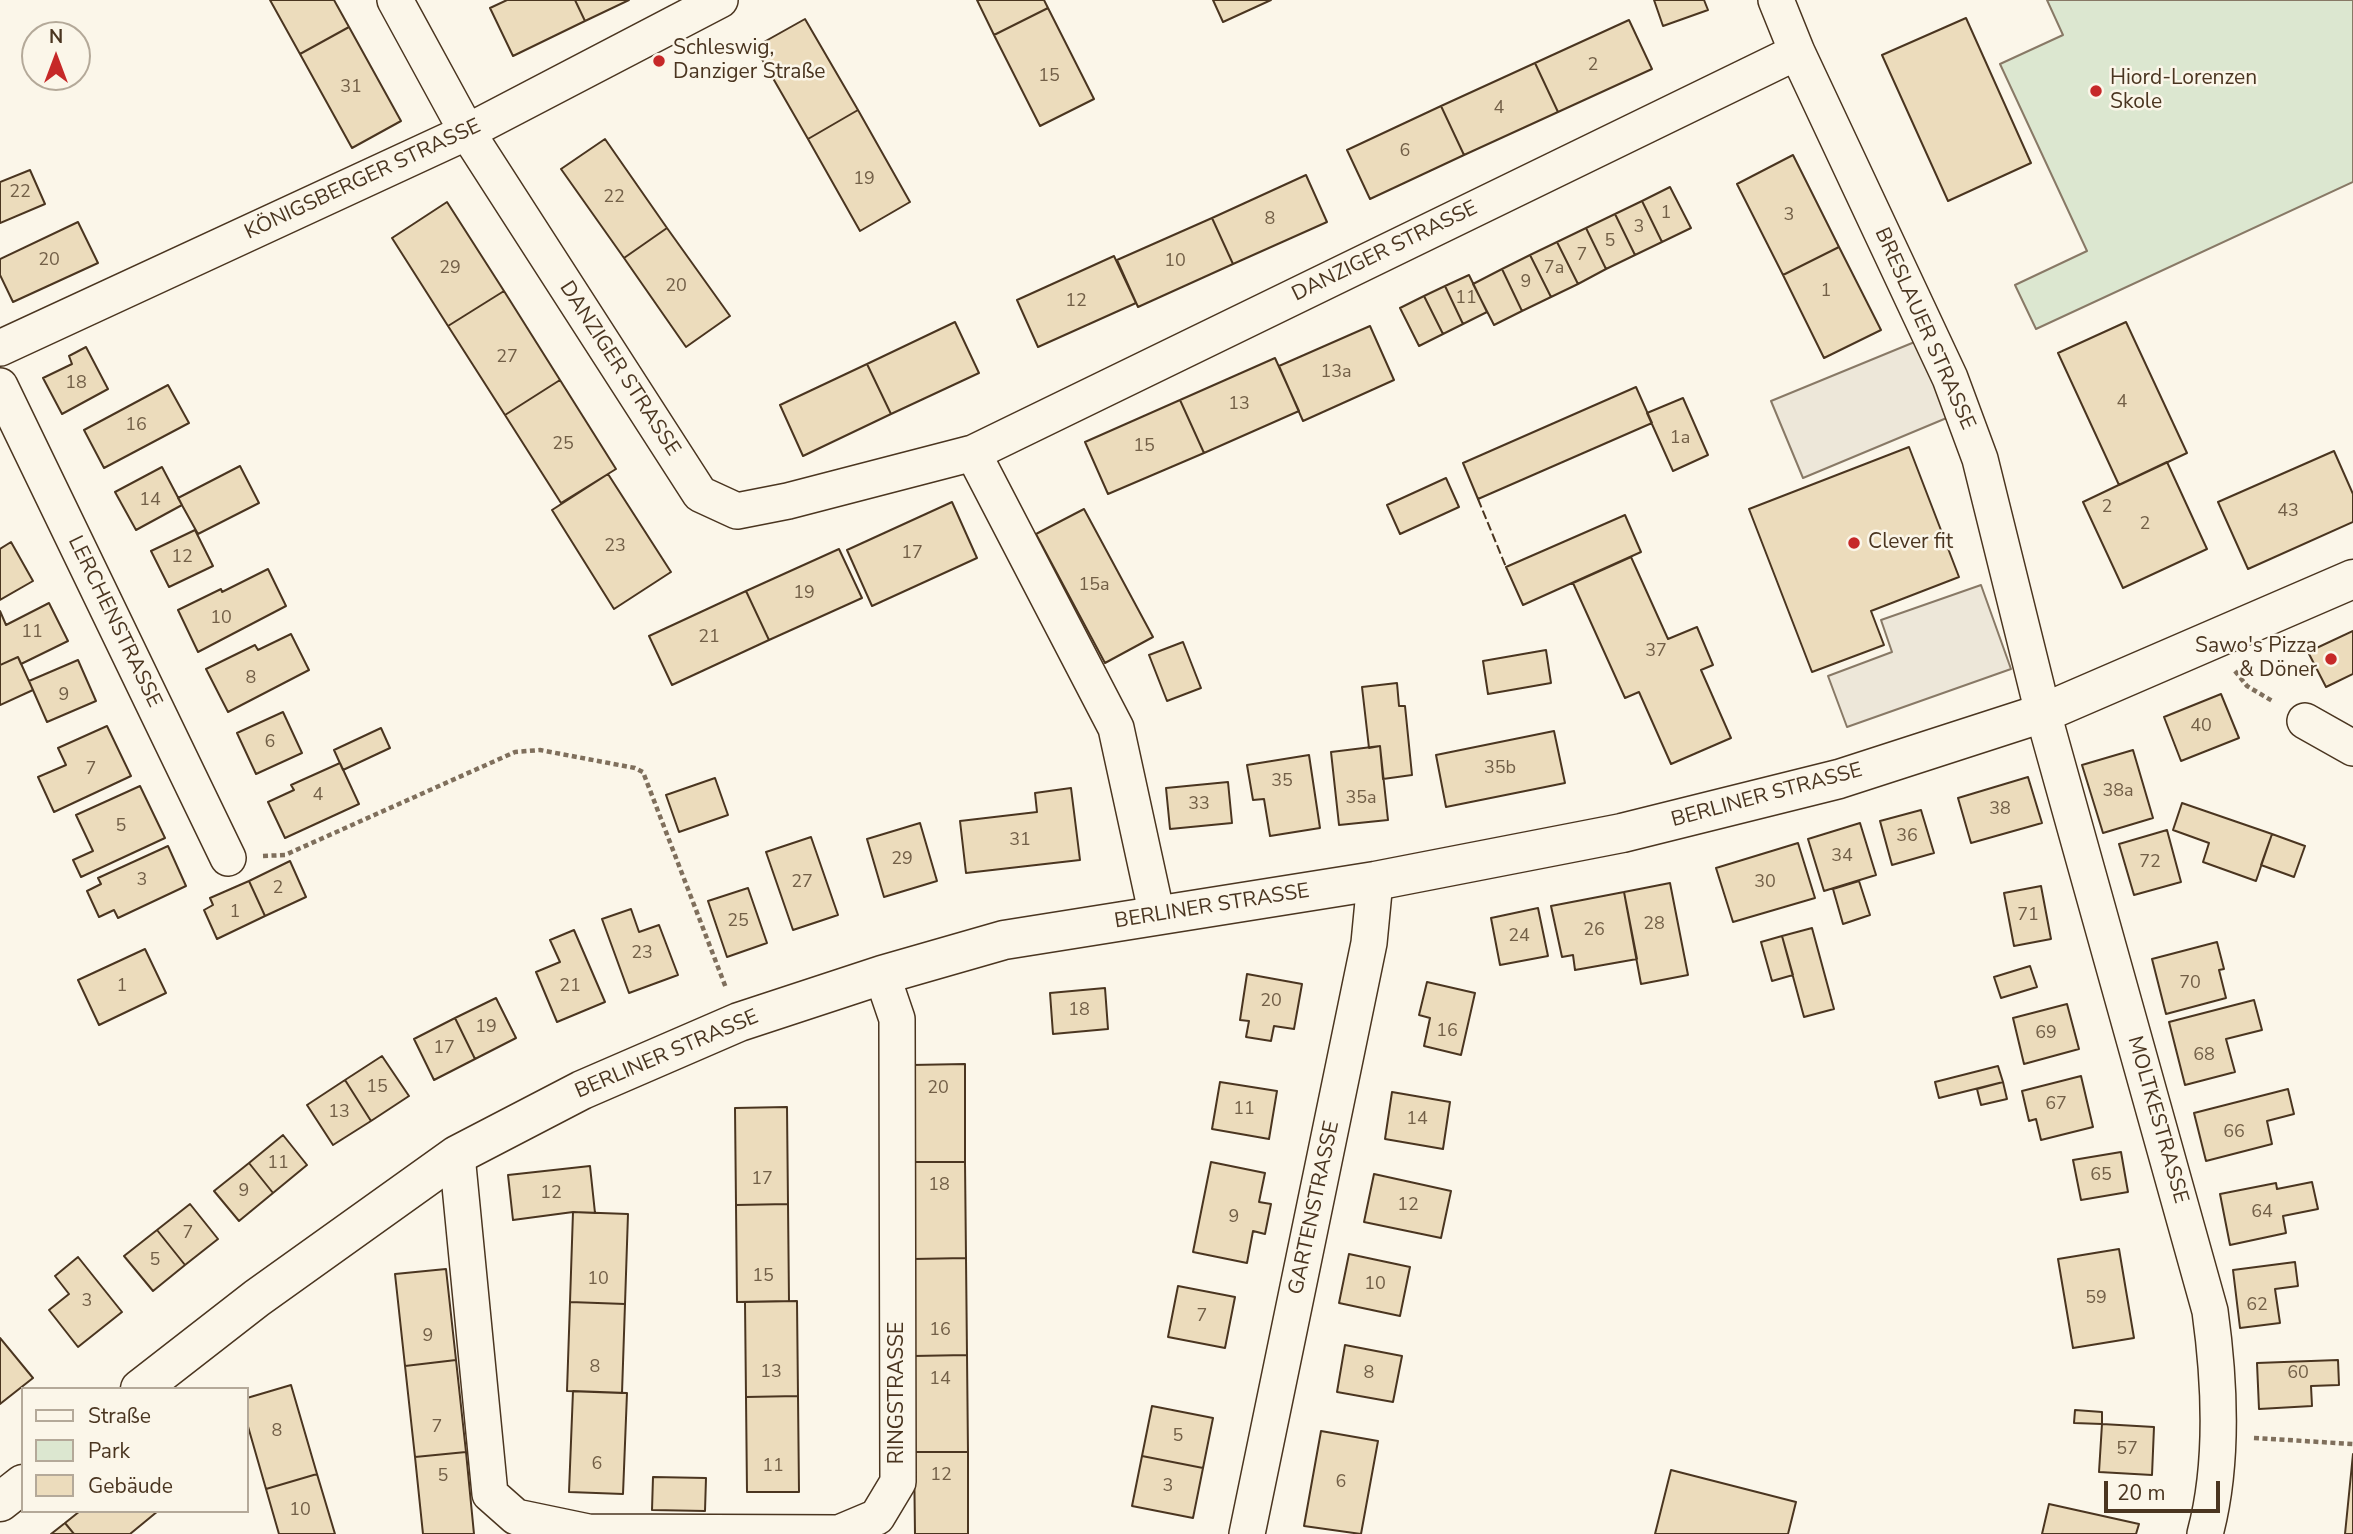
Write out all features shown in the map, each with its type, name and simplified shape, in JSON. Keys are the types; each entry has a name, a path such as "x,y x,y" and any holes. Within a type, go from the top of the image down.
{"street":[{"name":"DANZIGER STRASSE","path":"394,0 467,132 700,494 737,510 788,501 973,453 1797,52"},
{"name":"KÖNIGSBERGER STRASSE","path":"0,348 467,132 720,0"},
{"name":"BRESLAUER STRASSE","path":"1776,0 1797,52 1950,378 1980,459 2043,713"},
{"name":"LERCHENSTRASSE","path":"0,386 228,858"},
{"path":"973,453 1116,728 1157,916"},
{"name":"BERLINER STRASSE","path":"143,1387 257,1298 457,1155 582,1090 739,1022 882,975 1004,940 1374,881 1622,834 1839,779 2043,713 2353,579"},
{"name":"MOLTKESTRASSE","path":"2043,713 2210,1311 2218,1368 2218,1436 2210,1515 2205,1534"},
{"path":"2305,721 2353,748"},
{"name":"GARTENSTRASSE","path":"1248,1534 1369,943 1374,881"},
{"name":"RINGSTRASSE","path":"457,1155 490,1493 516,1517 588,1533 839,1533 877,1517 898,1482 897,1019 882,975"},
{"path":"0,1502 21,1486"}],"path":[{"path":"2210,641 2247,686 2305,721"},
{"path":"228,858 285,855 515,752 540,750 635,768 643,772 739,1022"},
{"path":"2218,1436 2353,1444"}],"green space":[{"path":"2047,0 2353,0 2353,182 2036,329 2015,285 2087,251 2000,64 2063,35"}],"shaded area":[{"path":"1917,341 1949,417 1803,478 1771,401"},
{"path":"1981,585 2011,669 1847,727 1828,676 1892,652 1881,620"}],"building":[{"path":"270,0 334,0 349,27 300,54"},
{"path":"507,0 575,0 585,21 513,56 490,8"},
{"path":"575,0 629,0 585,21"},
{"path":"977,0 1044,0 1048,8 994,35"},
{"path":"1213,0 1271,0 1223,22"},
{"path":"1654,0 1704,0 1708,10 1663,26"},
{"path":"1048,8 1094,99 1040,126 994,35"},
{"path":"1966,18 2031,163 1948,201 1882,55"},
{"path":"805,19 858,110 808,139 755,47"},
{"path":"1629,20 1652,69 1558,112 1535,63"},
{"path":"349,27 401,121 352,148 300,54"},
{"path":"1535,63 1558,112 1464,155 1441,106"},
{"path":"1441,106 1464,155 1370,199 1347,150"},
{"path":"858,110 910,202 860,231 808,139"},
{"path":"605,139 667,228 624,258 561,169"},
{"path":"1793,155 1839,247 1783,275 1737,184"},
{"path":"30,170 45,204 0,223 0,182"},
{"path":"1306,175 1327,222 1233,264 1212,218"},
{"path":"1670,187 1691,228 1662,242 1642,201"},
{"path":"1642,201 1662,242 1635,255 1615,214"},
{"path":"447,202 504,291 448,326 392,238"},
{"path":"1615,214 1635,255 1606,269 1586,228"},
{"path":"1212,218 1233,264 1138,307 1117,260"},
{"path":"78,222 98,263 13,302 0,275 0,259"},
{"path":"667,228 730,316 686,347 624,258"},
{"path":"1586,228 1606,269 1578,284 1557,242"},
{"path":"1557,242 1578,284 1551,297 1530,255"},
{"path":"1839,247 1881,330 1824,358 1783,275"},
{"path":"1530,255 1551,297 1522,311 1502,269"},
{"path":"1114,256 1136,303 1038,347 1017,300"},
{"path":"1502,269 1522,311 1494,325 1473,284"},
{"path":"1469,275 1487,312 1463,324 1445,286"},
{"path":"1445,286 1463,324 1443,334 1424,296"},
{"path":"504,291 560,380 505,415 448,326"},
{"path":"1424,296 1443,334 1419,346 1400,308"},
{"path":"955,322 979,373 891,414 867,364"},
{"path":"2126,322 2187,453 2119,485 2058,353"},
{"path":"1370,326 1394,380 1303,421 1279,366"},
{"path":"86,347 108,389 62,414 43,378 72,364 69,356"},
{"path":"1275,358 1299,411 1204,453 1180,400"},
{"path":"867,364 891,414 803,456 780,405"},
{"path":"560,380 616,469 561,503 505,415"},
{"path":"168,385 189,423 104,468 84,430"},
{"path":"1636,387 1652,423 1478,499 1463,463"},
{"path":"1683,398 1708,455 1673,471 1647,413"},
{"path":"1180,400 1204,453 1108,494 1085,442"},
{"name":"Clever fit","path":"1909,447 1959,577 1871,611 1884,645 1812,672 1749,509"},
{"path":"2334,451 2353,494 2353,522 2248,569 2218,502"},
{"path":"2167,462 2207,549 2123,588 2083,502"},
{"path":"240,466 259,503 198,534 178,498"},
{"path":"162,467 182,505 136,530 115,492"},
{"path":"608,474 671,572 614,609 552,510"},
{"path":"1446,478 1459,507 1400,534 1387,505"},
{"path":"952,502 977,558 872,606 847,550"},
{"path":"1084,509 1153,637 1105,663 1036,534"},
{"path":"1625,515 1641,552 1523,605 1506,567"},
{"path":"195,530 213,566 169,587 151,551"},
{"path":"11,542 33,581 0,600 0,549"},
{"path":"839,549 862,598 769,640 746,591"},
{"path":"1631,557 1668,639 1697,627 1713,665 1701,670 1731,738 1671,764 1639,692 1625,698 1573,583"},
{"path":"268,569 286,606 198,652 178,610"},
{"path":"746,591 769,640 672,685 649,636"},
{"path":"49,603 68,641 21,664 18,657 0,665 0,611 6,625"},
{"path":"2353,631 2353,674 2326,687 2308,652"},
{"path":"291,634 309,670 228,712 206,669 255,645 258,650"},
{"path":"1183,642 1201,688 1167,701 1149,655"},
{"path":"1546,650 1551,683 1488,694 1483,661"},
{"path":"18,657 33,690 0,705 0,665"},
{"path":"78,660 96,701 47,722 29,681"},
{"path":"1397,683 1399,706 1405,706 1412,775 1383,779 1380,746 1369,748 1362,687"},
{"path":"2221,694 2239,738 2181,761 2164,717"},
{"path":"283,712 302,753 256,774 237,733"},
{"path":"107,726 131,776 54,812 38,777 66,765 58,748"},
{"path":"381,728 390,748 343,770 334,750"},
{"path":"1554,731 1565,783 1446,807 1436,755"},
{"path":"1380,746 1388,820 1339,825 1331,752"},
{"path":"2133,750 2153,818 2103,833 2082,765"},
{"path":"1309,755 1320,828 1270,836 1264,799 1253,800 1247,765"},
{"path":"340,763 359,804 285,838 268,802 294,790 291,785"},
{"path":"2028,777 2042,823 1971,843 1958,798"},
{"path":"715,778 728,815 679,832 666,795"},
{"path":"1228,782 1232,823 1170,829 1166,788"},
{"path":"140,786 165,838 81,877 73,860 93,851 76,815"},
{"path":"1071,788 1080,860 966,873 960,821 1037,812 1035,793"},
{"path":"2182,803 2272,834 2256,881 2203,862 2209,843 2173,830"},
{"path":"1921,810 1934,853 1892,865 1880,821"},
{"path":"920,823 937,881 884,897 867,839"},
{"path":"1860,823 1876,875 1824,891 1808,839"},
{"path":"2167,830 2181,882 2134,895 2119,844"},
{"path":"2272,834 2305,846 2294,877 2261,865"},
{"path":"811,837 838,915 793,930 766,852"},
{"path":"1798,843 1815,898 1733,922 1716,868"},
{"path":"168,846 186,886 118,918 114,910 99,917 87,891 101,884 98,878"},
{"path":"290,861 306,897 265,916 249,881"},
{"path":"249,881 265,916 217,939 204,910 213,905 210,898"},
{"path":"1859,881 1870,915 1843,924 1833,889"},
{"path":"1670,883 1688,975 1641,984 1624,892"},
{"path":"2041,886 2051,939 2014,946 2004,893"},
{"path":"748,888 767,943 727,957 708,901"},
{"path":"1624,892 1637,959 1575,970 1573,955 1562,957 1551,906"},
{"path":"1538,908 1548,956 1500,965 1491,918"},
{"path":"631,909 639,932 659,925 678,975 629,993 602,919"},
{"path":"1812,928 1834,1009 1804,1017 1782,936"},
{"path":"574,930 605,1002 557,1022 536,972 560,962 550,940"},
{"path":"1782,936 1793,975 1772,981 1761,942"},
{"path":"2217,942 2224,969 2219,970 2226,998 2166,1014 2152,959"},
{"path":"145,949 166,993 99,1025 78,980"},
{"path":"2030,966 2037,987 2001,998 1994,977"},
{"path":"1247,974 1302,984 1294,1029 1274,1026 1271,1041 1246,1037 1249,1021 1240,1020"},
{"path":"1427,982 1475,993 1461,1055 1424,1046 1430,1018 1419,1015"},
{"path":"1105,988 1108,1029 1053,1034 1050,993"},
{"path":"496,998 516,1038 475,1059 455,1018"},
{"path":"2254,1000 2262,1030 2226,1039 2235,1072 2185,1085 2169,1022"},
{"path":"2067,1004 2079,1049 2024,1064 2013,1018"},
{"path":"455,1018 475,1059 434,1080 414,1039"},
{"path":"382,1056 409,1096 371,1121 345,1080"},
{"path":"965,1064 965,1162 912,1162 911,1065"},
{"path":"1998,1066 2003,1082 1939,1098 1935,1082"},
{"path":"2081,1076 2093,1127 2041,1140 2036,1119 2029,1121 2022,1091"},
{"path":"345,1080 371,1121 333,1145 307,1105"},
{"path":"1220,1082 1277,1091 1269,1139 1212,1129"},
{"path":"2003,1082 2007,1099 1981,1105 1977,1089"},
{"path":"2288,1089 2294,1114 2267,1121 2272,1144 2206,1161 2194,1113"},
{"path":"1392,1092 1450,1102 1443,1149 1385,1139"},
{"path":"787,1107 788,1204 736,1205 735,1108"},
{"path":"283,1135 307,1165 273,1193 249,1163"},
{"path":"2121,1152 2128,1192 2081,1200 2073,1160"},
{"path":"912,1162 965,1162 966,1258 913,1259"},
{"path":"1211,1162 1265,1173 1259,1202 1271,1204 1265,1234 1253,1231 1247,1263 1193,1252"},
{"path":"249,1163 273,1193 239,1221 214,1191"},
{"path":"590,1166 595,1213 573,1212 513,1220 508,1175"},
{"path":"1374,1174 1451,1191 1441,1238 1364,1222"},
{"path":"2312,1182 2318,1209 2283,1216 2286,1233 2230,1245 2220,1194 2276,1183 2277,1189"},
{"path":"190,1204 218,1239 185,1265 157,1230"},
{"path":"788,1204 789,1301 737,1302 736,1205"},
{"path":"573,1212 628,1214 625,1304 570,1302"},
{"path":"157,1230 185,1265 153,1291 124,1256"},
{"path":"2119,1249 2134,1338 2073,1348 2058,1259"},
{"path":"1349,1254 1410,1267 1400,1316 1339,1303"},
{"path":"78,1257 122,1312 78,1347 49,1310 69,1294 55,1276"},
{"path":"966,1258 967,1355 913,1356 913,1259"},
{"path":"2295,1262 2298,1286 2275,1289 2280,1323 2240,1328 2233,1270"},
{"path":"446,1269 456,1360 405,1366 395,1274"},
{"path":"1178,1286 1235,1297 1225,1348 1168,1337"},
{"path":"797,1301 798,1396 746,1397 745,1302"},
{"path":"570,1302 625,1304 622,1393 567,1391"},
{"path":"0,1338 33,1378 0,1404"},
{"path":"1345,1345 1402,1356 1393,1402 1337,1392"},
{"path":"967,1355 968,1452 914,1452 913,1356"},
{"path":"456,1360 466,1452 415,1457 405,1366"},
{"path":"2338,1360 2339,1385 2311,1386 2312,1406 2259,1409 2257,1363"},
{"path":"291,1385 317,1474 266,1489 248,1426 248,1398"},
{"path":"573,1391 627,1393 623,1494 569,1492"},
{"path":"798,1396 799,1492 747,1492 746,1397"},
{"path":"1152,1406 1213,1418 1203,1468 1142,1456"},
{"path":"2075,1410 2102,1412 2102,1424 2074,1423"},
{"path":"2102,1424 2154,1427 2152,1475 2099,1472"},
{"path":"1321,1431 1378,1441 1361,1534 1304,1526"},
{"path":"466,1452 474,1534 423,1534 415,1457"},
{"path":"914,1452 968,1452 968,1534 915,1534"},
{"path":"2353,1454 2353,1534 2345,1534"},
{"path":"1142,1456 1203,1468 1193,1518 1132,1506"},
{"path":"1671,1470 1796,1502 1788,1534 1655,1534"},
{"path":"317,1474 335,1534 279,1534 266,1489"},
{"path":"653,1477 706,1478 705,1511 652,1510"},
{"path":"2049,1504 2139,1524 2136,1534 2042,1534"},
{"path":"78,1513 156,1513 130,1534 74,1534 65,1523"},
{"path":"65,1523 74,1534 51,1534"}],"fence":[{"path":"1478,499 1506,567"}],"place":[{"name":"Schleswig, Danziger Straße","path":"659,61"},
{"name":"Hiord-Lorenzen Skole","path":"2096,91"},
{"name":"Clever fit","path":"1854,543"},
{"name":"Sawo's Pizza & Döner","path":"2331,659"}]}
